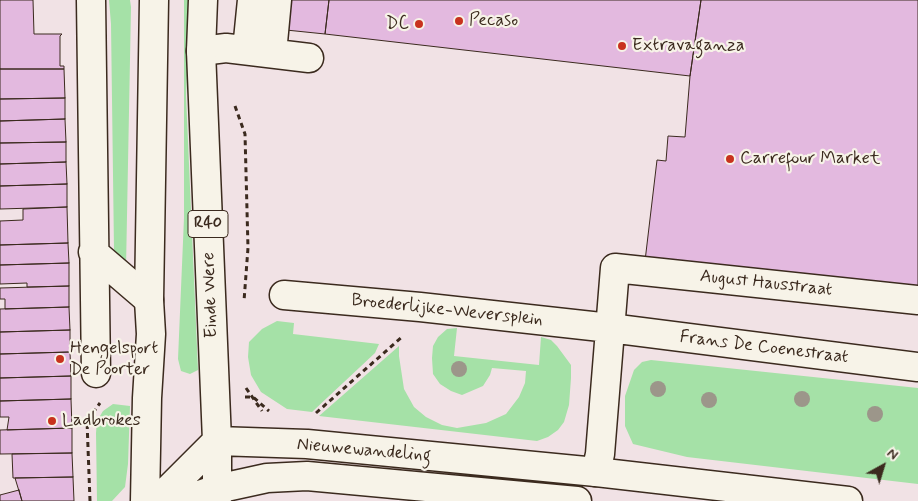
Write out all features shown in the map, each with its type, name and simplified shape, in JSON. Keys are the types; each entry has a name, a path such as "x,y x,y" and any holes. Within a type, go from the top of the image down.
{"main road":[{"path":"90,0 96,373"},
{"path":"145,501 147,398 151,334 149,300 154,0"},
{"name":"Einde Were","path":"203,0 201,51 217,441 217,495"},
{"path":"252,0 259,52"},
{"path":"259,52 277,0"},
{"path":"201,51 226,48 309,58"},
{"path":"94,252 149,300"},
{"name":"August Hausstraat","path":"610,328 615,268 918,300"},
{"name":"Broederlijke-Weversplein","path":"284,295 420,307 610,328"},
{"path":"592,501 600,454 610,328"},
{"name":"Frans De Coenestraat","path":"610,328 918,367"},
{"path":"157,501 217,441"},
{"name":"Nieuwewandeling","path":"217,441 293,444 596,472 848,501"},
{"name":"Nieuwewandeling","path":"182,501 217,495 267,478 307,476 577,501"}],"path":[{"path":"234,102 245,134 248,248 244,304"},
{"path":"293,444 308,420 410,330"},
{"path":"241,382 262,412"},
{"path":"90,501 88,421 102,399"}],"green space":[{"path":"109,0 130,0 131,7 126,268 116,259 114,250 111,24"},
{"path":"184,0 190,0 186,96 198,370 190,374 181,371 178,359 184,218"},
{"path":"277,321 294,323 293,334 379,344 375,353 312,412 287,409 261,392 251,375 248,357 249,342 262,329"},
{"path":"457,328 454,356 539,365 541,337 551,340 557,346 571,365 569,405 564,422 558,430 548,437 537,441 319,416 399,346 404,389 414,407 426,417 442,425 457,428 486,423 506,414 519,397 525,383 526,371 492,368 483,386 462,395 440,384 433,374 433,346 438,337 447,329"},
{"path":"651,360 918,388 918,484 687,457 633,444 625,426 625,396 634,370 642,362"},
{"path":"113,404 130,406 128,464 125,487 112,501 97,501 97,421 103,411"}],"building":[{"path":"0,0 33,0 34,34 62,34 60,36 60,66 64,66 64,69 0,69"},
{"path":"289,0 329,0 325,34 286,30"},
{"path":"329,0 701,0 690,76 325,34"},
{"path":"701,0 918,0 918,288 645,261 657,160 666,161 668,136 685,137 690,76"},
{"path":"0,69 64,69 65,98 0,99"},
{"path":"65,98 65,119 0,121 0,99"},
{"path":"65,119 66,142 0,143 0,121"},
{"path":"66,142 66,162 0,164 0,143"},
{"path":"66,162 67,184 0,186 0,164"},
{"path":"67,184 67,207 0,209 0,186"},
{"path":"67,207 68,243 0,245 0,221 23,220 23,209"},
{"path":"68,243 69,263 0,265 0,245"},
{"path":"69,263 69,286 27,287 27,283 0,284 0,265"},
{"path":"69,286 69,307 5,309 5,299 0,299 0,288"},
{"path":"69,307 70,330 0,332 0,309"},
{"path":"70,330 70,352 0,354 0,332"},
{"path":"70,352 71,376 0,378 0,354"},
{"path":"71,376 71,399 0,401 0,378"},
{"path":"71,399 72,428 7,430 9,417 0,417 0,401"},
{"path":"72,428 72,453 0,454 0,430"},
{"path":"72,453 73,477 13,478 12,454"},
{"path":"73,477 74,501 22,501 15,478"},
{"path":"19,490 22,501 0,501 0,495"}],"place":[{"name":"Pecaso","path":"459,21"},
{"name":"DC","path":"419,24"},
{"name":"Extravaganza","path":"622,46"},
{"name":"Carrefour Market","path":"730,159"},
{"name":"Hengelsport De Poorter","path":"60,359"},
{"name":"Ladbrokes","path":"52,421"}]}
